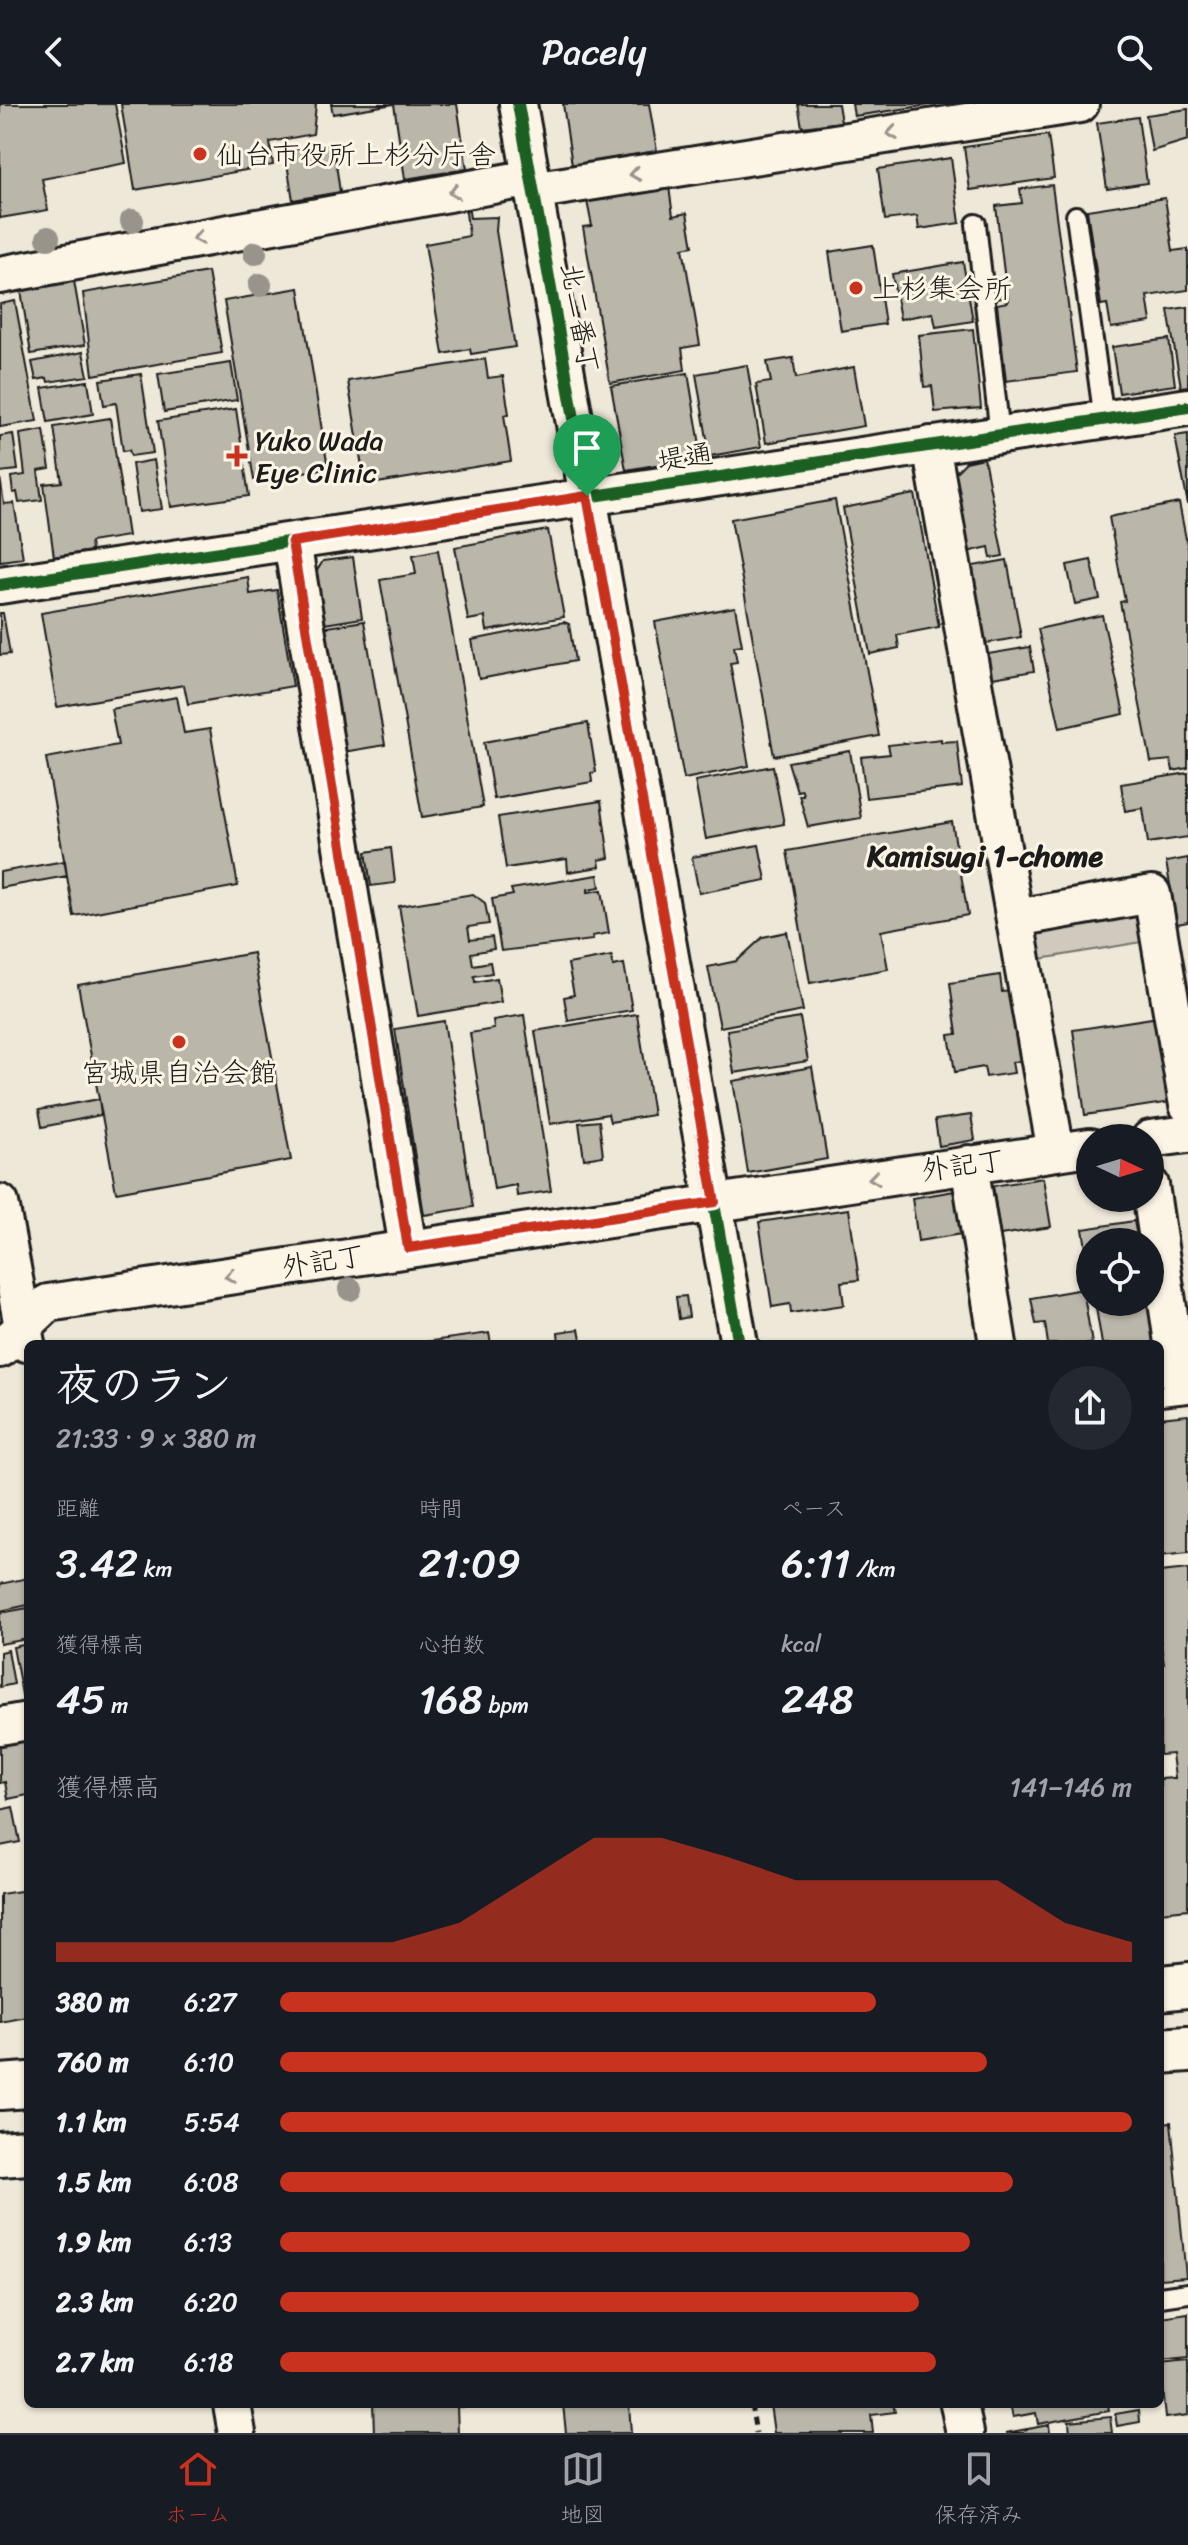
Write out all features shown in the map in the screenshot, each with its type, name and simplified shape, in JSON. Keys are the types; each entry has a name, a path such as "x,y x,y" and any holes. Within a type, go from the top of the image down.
{"street":[{"name":"北二番丁","path":"518,104 738,1340"},
{"path":"0,275 532,184 1080,104"},
{"name":"堤通","path":"0,585 1188,407"},
{"path":"931,445 1016,918 1073,1150"},
{"path":"292,542 408,1248"},
{"path":"1016,918 1150,880 1188,1105"},
{"path":"1164,1137 1188,1134"},
{"name":"外記丁","path":"17,1343 48,1303 1073,1150"},
{"path":"969,1164 997,1340"},
{"path":"0,1203 17,1343"},
{"path":"1153,1212 1176,1390"},
{"path":"0,1726 24,1722"},
{"path":"1164,1988 1188,1985"},
{"path":"1164,2051 1188,2049"},
{"path":"0,2087 24,2085"},
{"path":"0,2154 24,2152"},
{"path":"233,2408 237,2433"},
{"path":"960,2408 965,2433"}],"lane":[{"path":"1076,216 1104,420"},
{"path":"976,224 1000,435"},
{"path":"1164,2296 1188,2293"}],"path":[{"path":"752,2408 756,2433"}],"shaded area":[{"path":"1149,910 1154,940 1034,960 1032,945 1043,930"}],"building":[{"path":"0,104 115,104 126,163 42,179 48,210 0,218"},
{"name":"仙台市役所上杉分庁舎","path":"121,104 316,104 313,134 270,142 273,165 135,190"},
{"path":"331,104 394,104 333,114"},
{"path":"394,104 457,104 467,169 405,179"},
{"path":"563,104 649,104 657,151 572,165"},
{"path":"798,104 838,104 841,122 802,127"},
{"path":"852,104 936,104 854,116"},
{"path":"1188,109 1188,140 1152,151 1146,115"},
{"path":"1138,117 1147,183 1107,189 1097,123"},
{"path":"1048,135 1054,178 970,190 964,147"},
{"path":"333,143 340,192 293,200 285,151"},
{"path":"951,158 960,223 919,229 917,216 885,220 878,169"},
{"path":"1052,185 1077,372 1006,381 997,304 1008,302 1008,297 995,299 993,283 1005,281 996,206 1022,203 1020,189"},
{"path":"669,187 673,216 687,213 693,246 683,248 700,345 682,348 685,370 610,383 583,227 592,226 587,201"},
{"path":"1165,198 1173,251 1188,249 1188,290 1147,296 1151,322 1111,328 1107,304 1101,305 1087,210"},
{"path":"465,205 468,205 470,218 497,217 496,231 515,347 471,354 470,349 443,354 425,244 469,236"},
{"path":"873,245 885,324 841,331 829,252"},
{"path":"963,262 973,321 936,327 933,313 900,319 892,274"},
{"path":"208,272 222,353 93,375 83,293"},
{"path":"74,281 85,345 31,354 21,290"},
{"path":"299,288 328,468 254,480 224,301"},
{"path":"15,301 37,421 0,427 0,304"},
{"path":"1188,307 1188,386 1181,387 1168,310"},
{"path":"973,329 981,408 935,412 932,386 924,387 919,335"},
{"path":"1169,339 1175,385 1119,393 1112,347"},
{"path":"83,352 88,376 48,382 47,378 36,380 32,362"},
{"path":"793,358 796,378 854,367 864,426 766,443 756,384 771,382 767,362"},
{"path":"485,359 488,378 503,376 509,414 504,415 511,461 365,485 348,381"},
{"path":"231,363 237,400 164,412 158,374"},
{"path":"747,365 761,447 710,456 696,374"},
{"path":"688,373 702,457 626,470 611,386"},
{"path":"141,374 153,453 131,456 129,450 123,451 116,403 104,405 100,380"},
{"path":"88,381 93,414 48,422 42,388"},
{"path":"236,409 249,496 171,507 158,421"},
{"path":"110,418 128,536 90,542 91,551 54,557 44,484 62,482 54,427"},
{"path":"44,430 50,469 38,471 42,500 19,503 17,492 13,493 11,477 25,475 20,434"},
{"path":"13,434 18,470 0,472 0,436"},
{"path":"1188,434 1188,505 1175,436"},
{"path":"984,458 1003,556 991,558 989,547 962,553 947,481 966,462"},
{"path":"154,460 162,509 139,512 132,464"},
{"path":"0,477 4,504 14,503 23,558 0,561"},
{"path":"915,494 939,627 897,635 899,648 870,654 843,508"},
{"path":"835,500 879,736 774,756 731,519"},
{"path":"1179,503 1188,549 1188,768 1173,771 1171,760 1151,762 1120,602 1125,601 1109,517"},
{"path":"548,530 564,617 487,631 485,617 468,620 455,547"},
{"path":"438,550 483,807 422,817 380,580 416,574 413,555"},
{"path":"353,557 362,618 318,625 310,582 323,561"},
{"path":"1007,560 1021,637 982,644 968,567"},
{"path":"1091,560 1100,599 1075,604 1067,565"},
{"path":"248,577 250,594 277,590 293,686 188,704 184,685 57,707 41,613"},
{"path":"735,607 742,645 734,646 737,662 730,663 749,766 684,779 655,622"},
{"path":"0,613 3,613 10,654 0,655"},
{"path":"1102,615 1124,714 1060,728 1038,629"},
{"path":"364,621 385,745 337,753 316,629"},
{"path":"564,622 569,624 575,661 479,679 472,640"},
{"path":"1030,647 1034,671 986,679 982,655"},
{"path":"177,697 184,733 210,729 238,886 74,916 46,758 118,745 111,709"},
{"path":"588,723 596,772 591,773 592,782 494,799 484,742"},
{"path":"941,739 941,742 957,741 962,787 866,798 861,757 890,754 888,745"},
{"path":"850,751 861,818 808,827 799,795 803,795 802,790 797,791 788,762"},
{"path":"773,766 784,824 706,839 695,781"},
{"path":"1188,773 1188,837 1148,843 1143,808 1125,811 1121,784"},
{"path":"601,801 609,858 599,860 600,867 568,872 567,859 506,868 498,817"},
{"path":"952,822 968,915 881,931 888,969 810,983 787,851"},
{"path":"759,845 766,880 699,893 692,857"},
{"path":"391,848 395,883 371,886 366,852"},
{"path":"1188,858 1188,922 1177,924 1166,862"},
{"path":"65,861 67,876 0,888 0,872"},
{"path":"598,875 600,887 588,889 588,892 602,890 609,933 592,936 593,940 501,951 492,899 513,895 511,889"},
{"path":"473,894 485,903 489,924 468,927 470,940 492,937 494,949 471,953 473,965 490,962 492,973 474,976 475,982 497,978 501,1002 418,1016 399,906"},
{"path":"787,932 803,1011 720,1027 708,967 737,961 763,937"},
{"name":"宮城県自治会館","path":"253,953 291,1160 116,1192 78,985"},
{"path":"612,956 613,966 624,964 632,1010 568,1021 564,997 574,995 568,964"},
{"path":"1000,975 1002,992 1012,991 1022,1061 1012,1062 1014,1073 986,1077 984,1067 955,1072 949,1035 957,1034 950,983"},
{"path":"637,1014 653,1115 610,1122 608,1114 550,1124 535,1031"},
{"path":"524,1015 551,1191 517,1196 516,1185 494,1189 470,1033 494,1029 493,1020"},
{"path":"1159,1017 1171,1102 1085,1115 1073,1030"},
{"path":"800,1018 808,1061 734,1073 727,1030"},
{"path":"444,1021 473,1207 424,1215 395,1029"},
{"path":"812,1067 827,1159 748,1173 733,1081"},
{"path":"99,1099 101,1115 42,1127 39,1110"},
{"path":"971,1115 975,1140 939,1146 935,1120"},
{"path":"599,1121 603,1156 584,1159 579,1123"},
{"path":"1043,1178 1051,1227 1000,1235 993,1186"},
{"path":"955,1191 962,1234 918,1241 912,1198"},
{"path":"849,1209 859,1280 841,1282 844,1305 791,1313 790,1304 772,1307 759,1222"},
{"path":"1134,1221 1135,1228 1089,1228"},
{"path":"1076,1290 1076,1316 1087,1316 1091,1340 1047,1340 1045,1323 1036,1324 1031,1298"},
{"path":"686,1296 689,1317 679,1319 676,1297"},
{"path":"1097,1316 1150,1316 1154,1340 1101,1340"},
{"path":"579,1329 581,1340 559,1340 558,1332"},
{"path":"489,1333 490,1340 439,1340"},
{"path":"1188,1415 1188,1553 1164,1556 1164,1418"},
{"path":"1188,1569 1188,1909 1164,1912 1164,1779 1175,1778 1172,1754 1164,1755 1164,1572"},
{"path":"24,1579 24,1606 0,1611 0,1584"},
{"path":"24,1609 24,1640 0,1644 0,1613"},
{"path":"24,1645 24,1705 13,1647"},
{"path":"8,1650 14,1684 0,1687 0,1652"},
{"path":"24,1738 24,1796 8,1799 5,1782 0,1783 0,1742"},
{"path":"13,1807 20,1842 0,1846 0,1810"},
{"path":"24,1891 24,2018 0,2022 0,1894"},
{"path":"1171,2122 1186,2277 1164,2279 1164,2123"},
{"path":"1188,2313 1188,2359 1164,2362 1164,2316"},
{"path":"1188,2362 1188,2415 1165,2418 1164,2365"},
{"path":"373,2408 457,2408 458,2433 374,2433"},
{"path":"563,2408 629,2408 631,2433 566,2433"},
{"path":"771,2408 894,2408 895,2412 871,2415 873,2433 774,2433"},
{"path":"1011,2408 1109,2408 1109,2411 1038,2424 1036,2413 1013,2417"},
{"path":"1139,2410 1140,2422 1117,2426 1115,2414"},
{"path":"1110,2417 1112,2433 1070,2433 1069,2421"},
{"path":"1049,2425 1050,2433 1006,2433"}],"cycle path":[{"path":"518,104 738,1340"},
{"path":"0,585 1188,407"}],"place":[{"name":"仙台市役所上杉分庁舎","path":"200,154"},
{"name":"上杉集会所","path":"856,288"},
{"name":"Yuko Wada Eye Clinic","path":"237,456"},
{"name":"宮城県自治会館","path":"179,1042"}],"district":[{"name":"Kamisugi 1-chome","path":"985,856"}],"route":[{"path":"587,496 715,1202 408,1248 292,542 587,496"}]}
